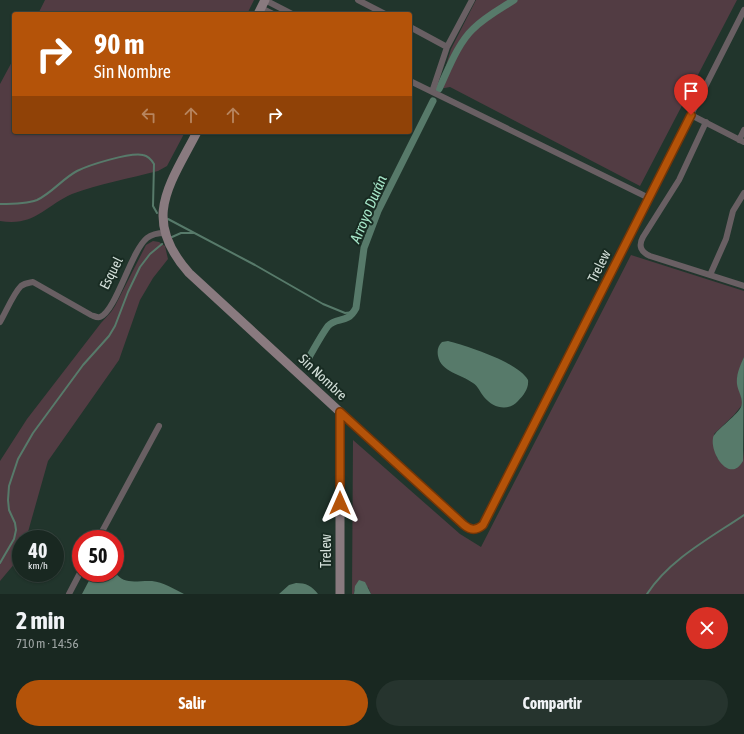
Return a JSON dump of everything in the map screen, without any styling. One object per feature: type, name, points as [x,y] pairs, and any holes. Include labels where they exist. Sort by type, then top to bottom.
[{"type":"main road","points":[[165,233],[163,222],[164,201],[173,179],[196,134]]},
{"type":"main road","name":"Sin Nombre","points":[[165,233],[175,254],[190,273],[340,412]]},
{"type":"main road","name":"Trelew","points":[[340,412],[340,594]]},
{"type":"street","points":[[358,0],[381,12]]},
{"type":"street","points":[[432,92],[447,47],[472,0]]},
{"type":"street","points":[[262,6],[270,12]]},
{"type":"street","points":[[262,6],[284,12]]},
{"type":"street","name":"Trelew","points":[[475,530],[486,521],[744,10]]},
{"type":"street","points":[[412,28],[447,47]]},
{"type":"street","points":[[412,82],[649,198]]},
{"type":"street","points":[[691,115],[741,141],[744,130]]},
{"type":"street","points":[[706,122],[682,176],[640,244],[642,250],[650,256],[744,286]]},
{"type":"street","points":[[710,275],[726,238],[733,211],[744,193]]},
{"type":"street","name":"Esquel","points":[[0,322],[22,285],[33,282],[99,318],[108,309],[115,297],[142,243],[152,235],[165,233]]},
{"type":"street","name":"Sin Nombre","points":[[340,412],[464,525],[475,530]]},
{"type":"street","points":[[103,530],[159,426]]},
{"type":"street","points":[[69,594],[75,582]]},
{"type":"shaded area","points":[[45,0],[254,0],[248,12],[39,12]]},
{"type":"shaded area","points":[[476,0],[737,0],[640,186],[450,87],[439,89],[451,49]]},
{"type":"shaded area","points":[[12,62],[12,134],[184,134],[167,166],[158,171],[82,190],[63,199],[39,214],[22,221],[0,221],[0,84]]},
{"type":"shaded area","points":[[153,241],[159,242],[165,246],[168,259],[153,278],[140,300],[119,360],[48,461],[29,530],[12,530],[12,567],[0,581],[0,461],[27,419],[111,312],[146,245]]},
{"type":"shaded area","points":[[631,255],[744,291],[744,357],[737,378],[742,405],[714,434],[717,458],[743,461],[744,450],[744,594],[371,594],[368,587],[354,590],[354,594],[352,594],[353,440],[460,534],[481,547]]},
{"type":"shaded area","points":[[448,341],[491,356],[514,367],[528,380],[528,386],[524,394],[510,407],[501,407],[492,404],[484,397],[475,384],[443,366],[438,356],[438,350],[442,342]]},
{"type":"shaded area","points":[[744,357],[743,461],[738,467],[732,469],[727,468],[718,458],[713,445],[713,438],[714,435],[735,415],[741,407],[742,401],[737,377]]},
{"type":"shaded area","points":[[124,580],[127,581],[152,581],[168,586],[184,594],[82,594],[88,582],[124,582]]},
{"type":"shaded area","points":[[359,580],[365,582],[371,594],[354,594],[355,586]]},
{"type":"shaded area","points":[[296,583],[308,586],[318,594],[279,594],[289,585]]},
{"type":"waterway","name":"Arroyo Durán","points":[[439,89],[454,57],[473,29],[493,13],[514,0]]},
{"type":"waterway","name":"Arroyo Durán","points":[[307,361],[328,326],[335,321],[346,319],[356,308],[364,248],[378,211],[433,101]]},
{"type":"waterway","points":[[0,204],[24,203],[37,200],[77,171],[129,155],[143,155],[151,159],[154,164],[153,206],[157,213]]},
{"type":"waterway","points":[[168,219],[255,265],[323,304],[345,313],[354,312]]},
{"type":"waterway","points":[[172,237],[181,233],[193,233]]},
{"type":"waterway","points":[[0,563],[14,539],[16,530],[15,523],[9,510],[8,500],[9,486],[18,459],[33,433],[83,365],[109,336],[115,326],[128,292],[140,267],[150,254],[162,244]]},
{"type":"waterway","points":[[647,594],[667,570],[691,550],[744,515]]},
{"type":"route","points":[[340,503],[340,412],[464,525],[475,530],[483,525],[691,115]]}]
